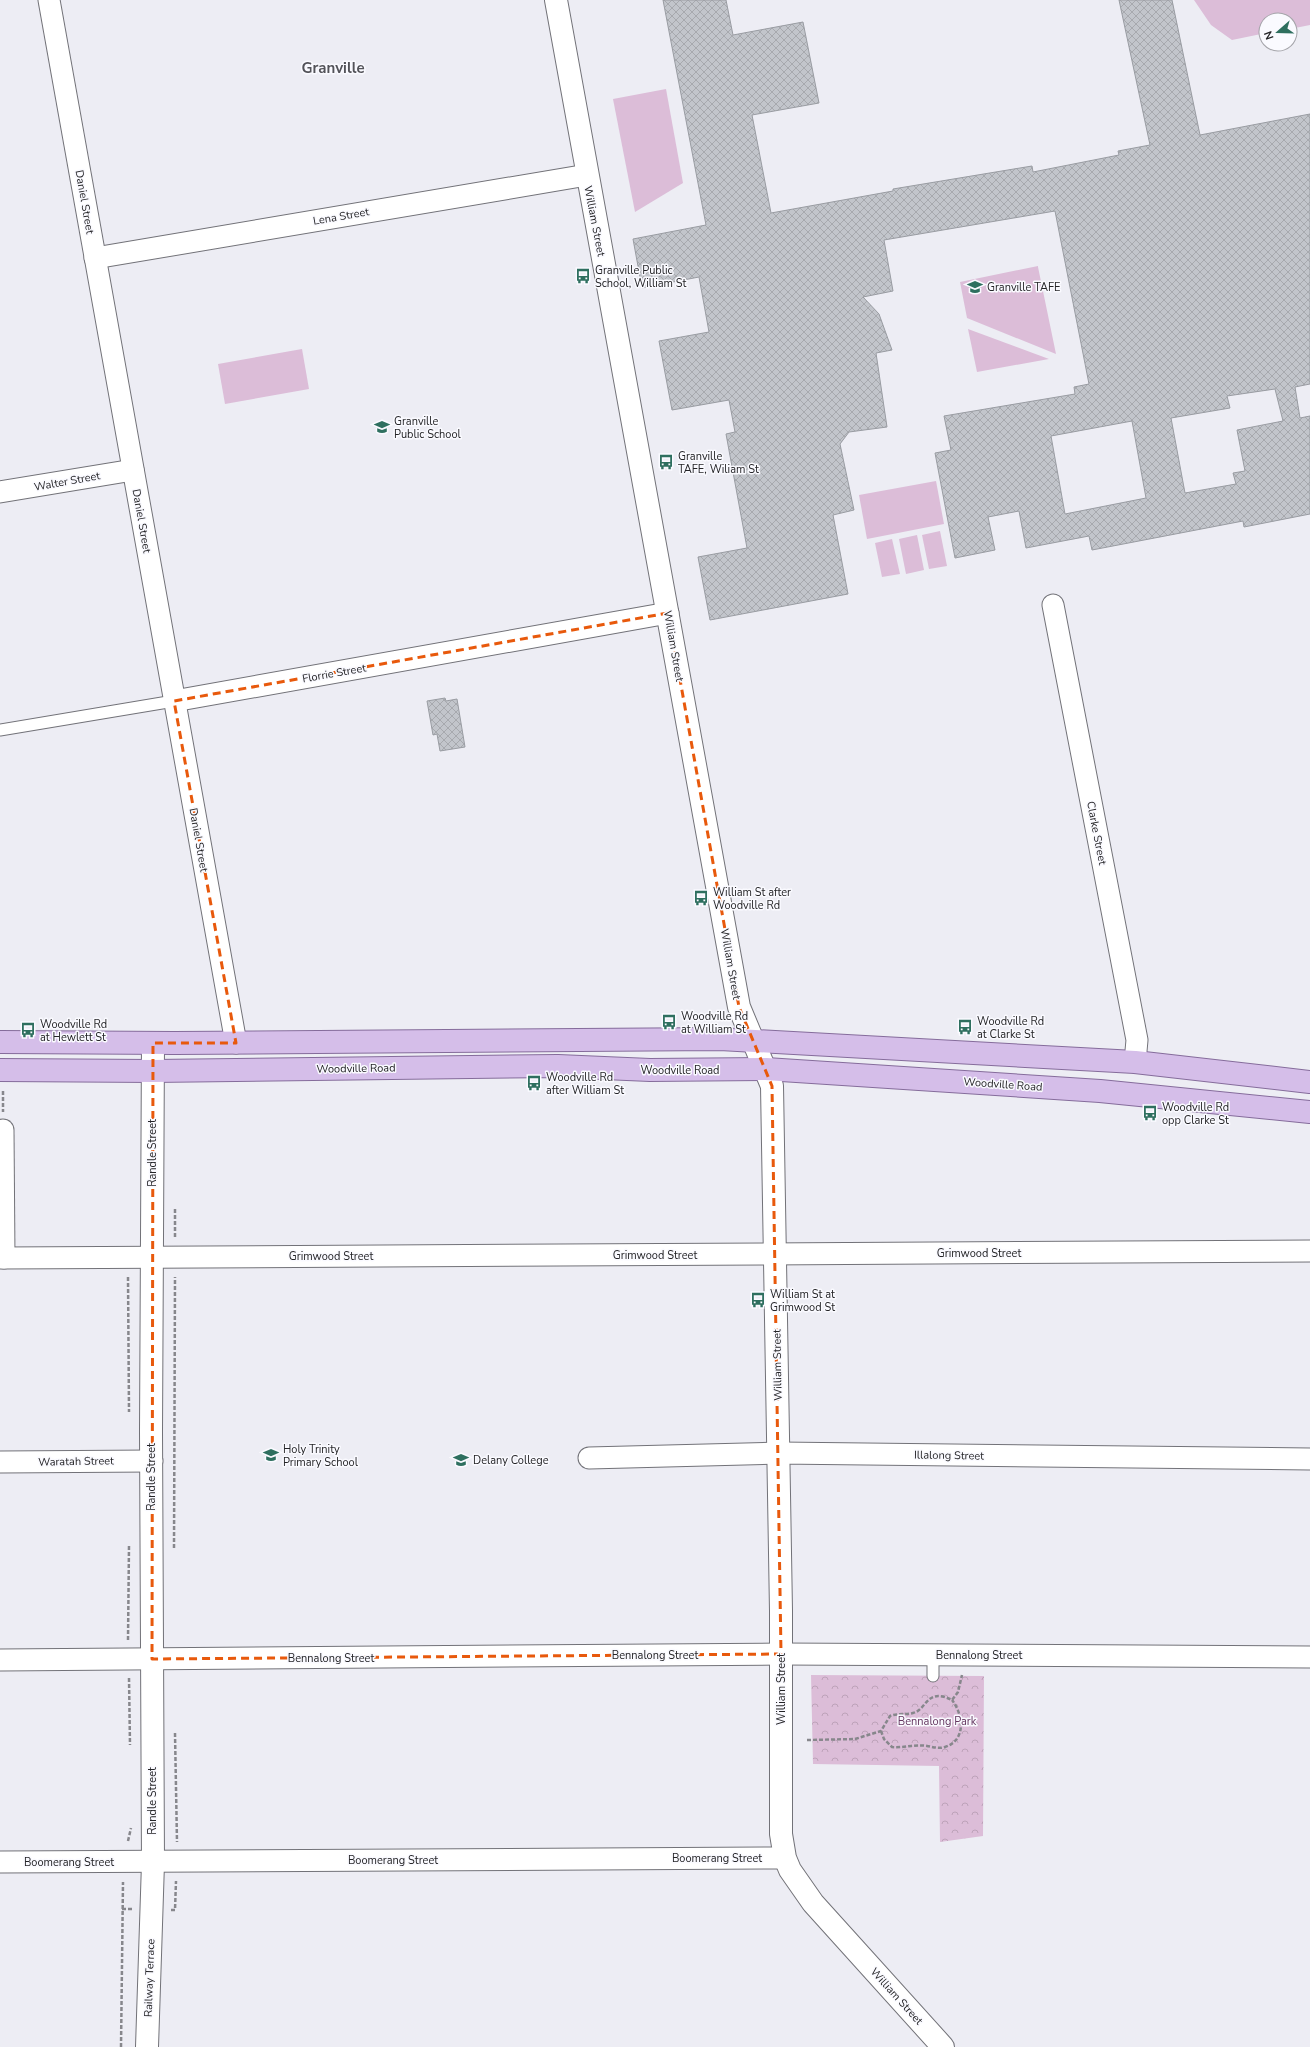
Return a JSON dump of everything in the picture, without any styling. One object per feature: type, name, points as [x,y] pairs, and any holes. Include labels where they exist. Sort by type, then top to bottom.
[{"type":"main road","points":[[0,1042],[236,1043],[753,1040],[1135,1062],[1310,1082]]},
{"type":"main road","name":"Woodville Road","points":[[0,1070],[153,1071],[558,1066],[650,1070],[766,1069],[1100,1091],[1310,1112]]},
{"type":"street","name":"Daniel Street","points":[[49,0],[236,1043]]},
{"type":"street","name":"William Street","points":[[556,0],[739,1007],[772,1086],[779,1453],[781,1834],[785,1858],[790,1870],[813,1903],[943,2047]]},
{"type":"street","name":"Lena Street","points":[[95,258],[587,174]]},
{"type":"street","name":"Walter Street","points":[[0,492],[133,470]]},
{"type":"street","name":"Clarke Street","points":[[1053,605],[1137,1040],[1135,1062]]},
{"type":"street","name":"Florrie Street","points":[[174,702],[668,614]]},
{"type":"street","name":"Randle Street","points":[[150,1910],[152,1862],[153,1043]]},
{"type":"street","points":[[2,1258],[4,1130]]},
{"type":"street","name":"Grimwood Street","points":[[2,1258],[1310,1251]]},
{"type":"street","name":"Illalong Street","points":[[589,1458],[779,1453],[1310,1459]]},
{"type":"street","name":"Waratah Street","points":[[0,1462],[152,1461]]},
{"type":"street","name":"Bennalong Street","points":[[0,1660],[781,1654],[1310,1657]]},
{"type":"street","name":"Boomerang Street","points":[[0,1862],[785,1858]]},
{"type":"street","name":"Railway Terrace","points":[[147,2047],[150,1910]]},
{"type":"lane","name":"Florrie Street","points":[[0,730],[174,702]]},
{"type":"lane","points":[[933,1655],[933,1676]]},
{"type":"path","points":[[174,1550],[175,1274]]},
{"type":"path","points":[[128,1275],[129,1416]]},
{"type":"path","points":[[128,1641],[129,1541]]},
{"type":"path","points":[[952,1700],[958,1692],[962,1673]]},
{"type":"path","points":[[129,1676],[130,1752]]},
{"type":"path","points":[[807,1740],[855,1739],[881,1731],[890,1716],[913,1713],[930,1698],[937,1696],[952,1700],[961,1716],[961,1728],[952,1744],[944,1748],[925,1745],[892,1747],[884,1739],[881,1731]]},
{"type":"path","points":[[175,1725],[177,1845]]},
{"type":"path","points":[[127,1844],[131,1821]]},
{"type":"path","points":[[175,1910],[177,1876]]},
{"type":"path","points":[[121,2047],[124,1880]]},
{"type":"highlighted area","points":[[668,613],[739,1007],[772,1086],[781,1654],[152,1659],[153,1043],[236,1043],[174,701]]},
{"type":"green space","points":[[1194,0],[1310,0],[1310,25],[1298,27],[1298,12],[1258,12],[1258,35],[1232,40],[1211,25]]},
{"type":"green space","points":[[666,89],[683,183],[635,212],[613,99]]},
{"type":"green space","points":[[1038,266],[1056,354],[967,318],[960,282]]},
{"type":"green space","points":[[968,329],[1049,359],[977,372]]},
{"type":"green space","points":[[302,349],[309,389],[225,404],[218,364]]},
{"type":"green space","points":[[936,481],[944,524],[867,539],[859,495]]},
{"type":"green space","points":[[940,531],[947,566],[929,569],[922,535]]},
{"type":"green space","points":[[917,535],[924,570],[906,574],[899,539]]},
{"type":"green space","points":[[892,539],[900,574],[882,577],[875,543]]},
{"type":"green space","name":"Bennalong Park","points":[[811,1675],[984,1676],[983,1836],[940,1842],[939,1766],[813,1764]]},
{"type":"building","points":[[663,0],[726,0],[733,35],[803,22],[819,103],[752,115],[771,213],[893,191],[893,189],[1032,166],[1033,172],[1119,155],[1118,151],[1150,145],[1119,0],[1172,0],[1200,135],[1310,114],[1310,384],[1295,387],[1300,418],[1310,416],[1310,514],[1244,527],[1243,521],[1092,550],[1089,536],[1026,548],[1019,511],[988,517],[995,550],[955,558],[935,453],[951,450],[944,416],[1075,394],[1074,387],[1089,384],[1055,211],[884,240],[893,291],[863,297],[879,314],[892,350],[876,353],[887,427],[849,432],[840,444],[854,510],[833,515],[848,594],[710,620],[698,557],[747,548],[726,434],[735,432],[729,400],[672,410],[659,341],[709,332],[699,277],[642,288],[633,239],[706,225]],"holes":[[[1275,389],[1283,421],[1237,430],[1245,471],[1233,473],[1236,484],[1185,493],[1171,418],[1230,408],[1227,396]],[[1132,421],[1146,498],[1065,514],[1051,436]]]},
{"type":"building","points":[[445,698],[446,701],[457,699],[465,747],[440,751],[437,734],[433,735],[427,701]]},
{"type":"place","name":"Granville Public School, William St","points":[[583,276]]},
{"type":"place","name":"Granville TAFE","points":[[975,287]]},
{"type":"place","name":"Granville Public School","points":[[382,427]]},
{"type":"place","name":"Granville TAFE, Wiliam St","points":[[666,462]]},
{"type":"place","name":"William St after Woodville Rd","points":[[701,898]]},
{"type":"place","name":"Woodville Rd at William St","points":[[669,1022]]},
{"type":"place","name":"Woodville Rd at Clarke St","points":[[965,1027]]},
{"type":"place","name":"Woodville Rd at Hewlett St","points":[[28,1030]]},
{"type":"place","name":"Woodville Rd after William St","points":[[534,1083]]},
{"type":"place","name":"Woodville Rd opp Clarke St","points":[[1150,1113]]},
{"type":"place","name":"William St at Grimwood St","points":[[758,1300]]},
{"type":"place","name":"Holy Trinity Primary School","points":[[271,1455]]},
{"type":"place","name":"Delany College","points":[[461,1460]]},
{"type":"district","name":"Granville","points":[[333,68]]}]
